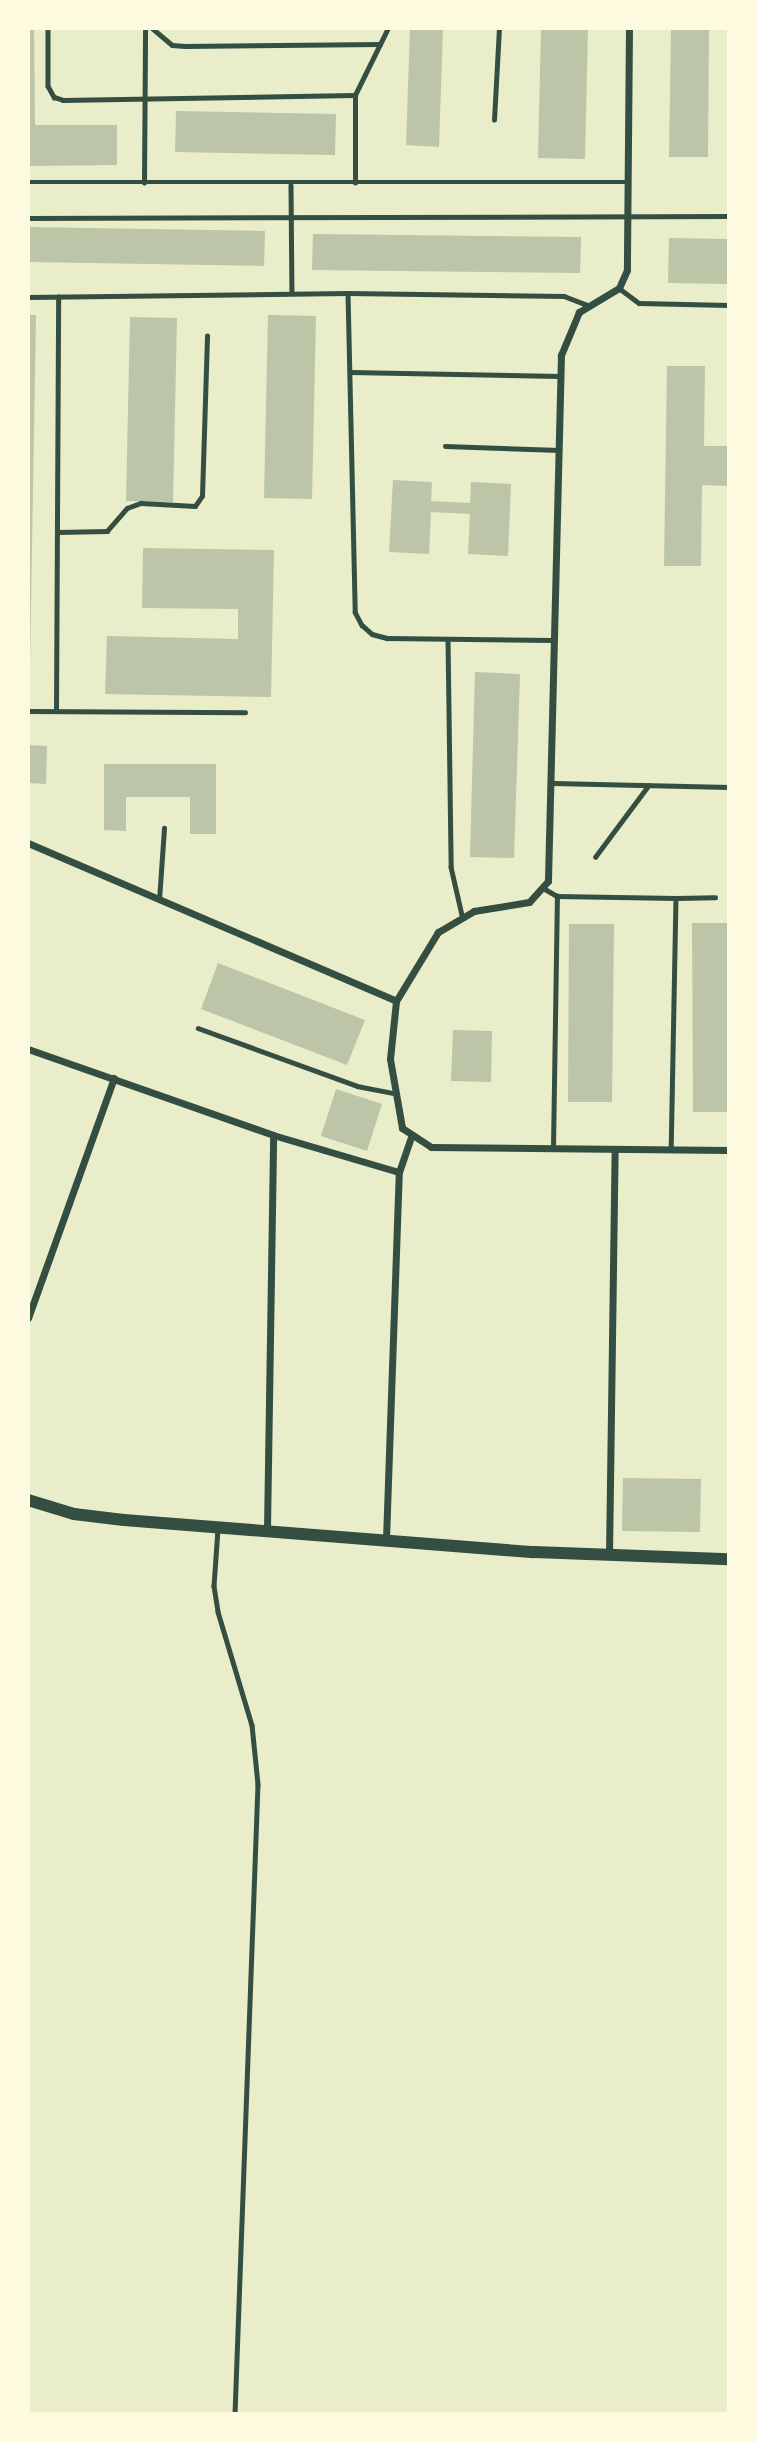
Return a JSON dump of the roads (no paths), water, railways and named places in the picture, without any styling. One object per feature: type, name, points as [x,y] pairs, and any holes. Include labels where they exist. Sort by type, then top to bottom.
[{"type":"main road","points":[[28,1500],[94,1517],[609,1556],[729,1559]]},
{"type":"street","points":[[629,28],[627,270],[619,288],[587,305],[564,340],[560,376],[553,783],[545,889],[529,902],[462,915],[426,946],[396,1001],[390,1059],[393,1093],[402,1128],[411,1138],[431,1147],[729,1150]]},
{"type":"street","points":[[28,843],[396,1001]]},
{"type":"street","points":[[28,1049],[273,1135],[399,1172]]},
{"type":"street","points":[[28,1318],[114,1079]]},
{"type":"street","points":[[267,1529],[273,1135]]},
{"type":"street","points":[[386,1539],[399,1172],[411,1138]]},
{"type":"street","points":[[609,1556],[615,1149]]},
{"type":"lane","points":[[48,28],[48,86],[54,97],[355,95]]},
{"type":"lane","points":[[144,183],[145,28]]},
{"type":"lane","points":[[152,28],[172,45],[185,46],[380,44]]},
{"type":"lane","points":[[355,183],[355,95],[388,28]]},
{"type":"lane","points":[[495,120],[499,28]]},
{"type":"lane","points":[[28,182],[291,185],[628,182]]},
{"type":"lane","points":[[291,185],[292,293]]},
{"type":"lane","points":[[28,218],[292,220],[729,216]]},
{"type":"lane","points":[[619,288],[639,303],[729,305]]},
{"type":"lane","points":[[28,297],[292,293],[564,296],[587,305]]},
{"type":"lane","points":[[348,293],[355,612],[372,634],[448,639],[555,640]]},
{"type":"lane","points":[[56,711],[58,297]]},
{"type":"lane","points":[[58,532],[107,531],[127,508],[141,503],[195,506],[202,496],[207,336]]},
{"type":"lane","points":[[350,372],[560,376]]},
{"type":"lane","points":[[445,446],[559,450]]},
{"type":"lane","points":[[448,639],[451,867],[462,915]]},
{"type":"lane","points":[[28,711],[245,712]]},
{"type":"lane","points":[[553,783],[729,787]]},
{"type":"lane","points":[[595,858],[648,785]]},
{"type":"lane","points":[[159,900],[164,828]]},
{"type":"lane","points":[[545,889],[557,896],[715,897]]},
{"type":"lane","points":[[553,1148],[557,896]]},
{"type":"lane","points":[[671,1149],[676,898]]},
{"type":"lane","points":[[198,1028],[357,1086],[393,1093]]},
{"type":"lane","points":[[218,1526],[214,1586],[218,1612],[252,1725],[258,1784],[235,2414]]}]
